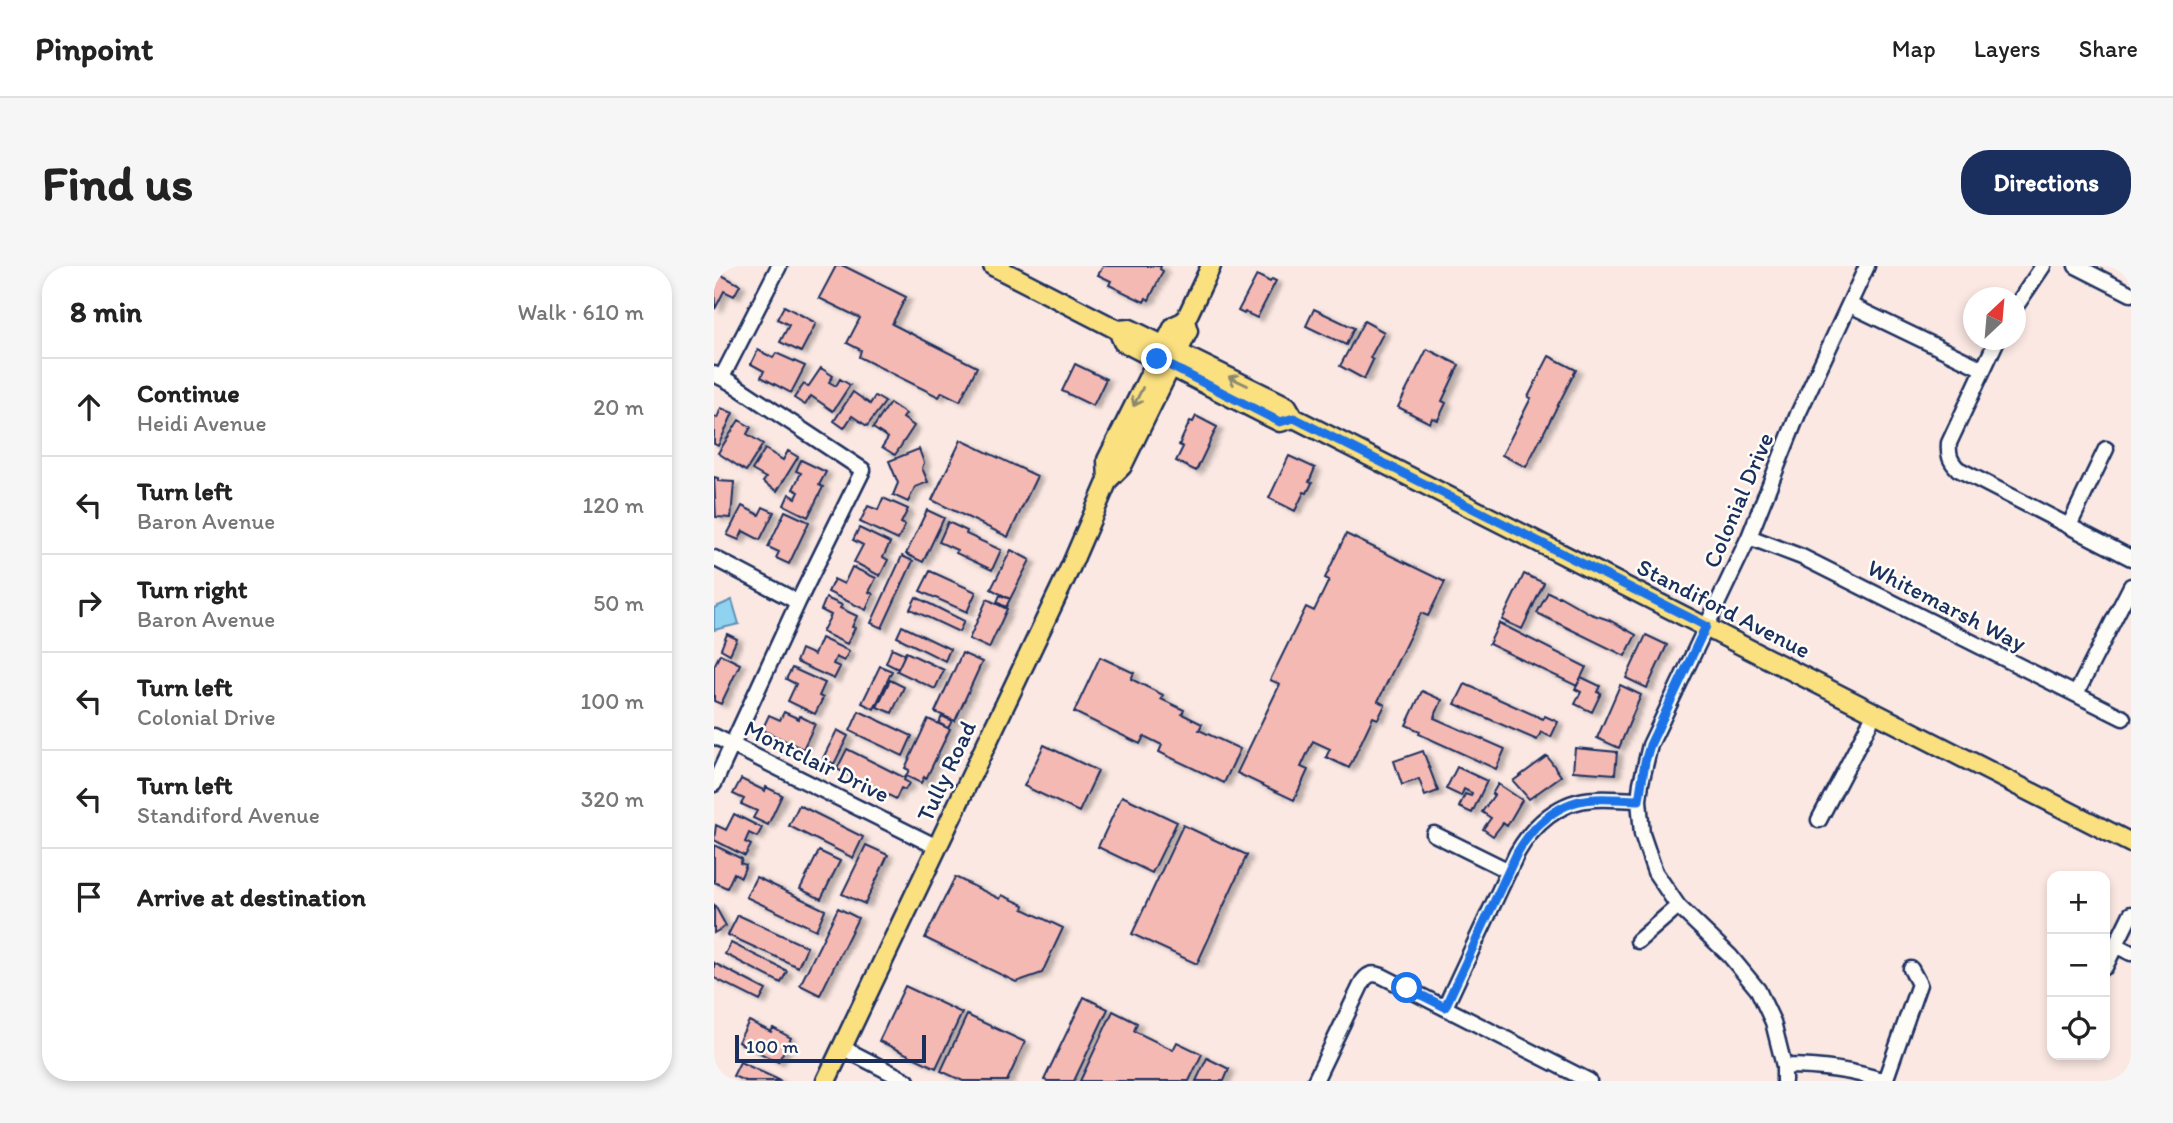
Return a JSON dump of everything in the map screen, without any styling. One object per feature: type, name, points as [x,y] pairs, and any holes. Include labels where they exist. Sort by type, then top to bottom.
[{"type":"main road","name":"Standiford Avenue","points":[[993,266],[1118,330],[1130,329],[1167,355],[1280,422],[1294,418],[2131,843]]},
{"type":"main road","name":"Tully Road","points":[[826,1081],[1071,566],[1108,480],[1108,460],[1167,355],[1175,324],[1185,321],[1211,266]]},
{"type":"street","points":[[714,784],[798,602],[863,470],[718,375],[779,266]]},
{"type":"street","name":"Colonial Drive","points":[[1784,1081],[1784,1066],[1773,1022],[1758,990],[1730,956],[1678,906],[1655,872],[1642,834],[1639,800],[1650,745],[1749,537],[1798,414],[1867,266]]},
{"type":"street","points":[[2026,290],[2043,266]]},
{"type":"street","points":[[2076,266],[2131,294]]},
{"type":"street","points":[[1850,305],[1983,369]]},
{"type":"street","points":[[1992,350],[1949,443],[1950,458],[1958,469],[2131,558]]},
{"type":"street","points":[[2069,526],[2106,449]]},
{"type":"street","name":"Whitemarsh Way","points":[[1749,537],[1802,557],[2123,718]]},
{"type":"street","points":[[714,558],[798,602]]},
{"type":"street","points":[[2076,694],[2131,586]]},
{"type":"street","points":[[1819,820],[1875,713]]},
{"type":"street","name":"Montclair Drive","points":[[714,736],[937,847]]},
{"type":"street","points":[[1445,1007],[1525,840],[1551,814],[1565,806],[1594,799],[1639,800]]},
{"type":"street","points":[[1434,834],[1509,871]]},
{"type":"street","points":[[1638,941],[1678,906]]},
{"type":"street","points":[[2110,956],[2131,914]]},
{"type":"street","points":[[2115,945],[2131,953]]},
{"type":"street","points":[[1784,1066],[1845,1071],[1884,1081],[1919,984],[1911,969]]},
{"type":"street","points":[[1315,1081],[1363,981],[1370,974],[1382,976],[1588,1081]]},
{"type":"street","points":[[841,1047],[907,1081]]},
{"type":"water","points":[[732,600],[739,624],[714,630],[714,608]]},
{"type":"building","points":[[836,266],[844,266],[906,297],[892,324],[977,367],[960,401],[942,392],[939,397],[859,357],[861,350],[847,343],[860,318],[819,298]]},
{"type":"building","points":[[1103,266],[1161,266],[1163,271],[1149,300],[1146,298],[1144,302],[1109,285],[1111,281],[1098,275]]},
{"type":"building","points":[[714,271],[740,285],[734,296],[724,291],[715,309]]},
{"type":"building","points":[[1257,275],[1270,282],[1272,279],[1276,281],[1257,318],[1238,311]]},
{"type":"building","points":[[784,306],[816,323],[801,352],[780,342],[789,325],[777,319]]},
{"type":"building","points":[[1314,309],[1354,328],[1346,345],[1306,326]]},
{"type":"building","points":[[1364,321],[1384,332],[1370,358],[1373,360],[1364,379],[1340,366]]},
{"type":"building","points":[[1427,349],[1459,365],[1442,401],[1446,403],[1438,420],[1432,418],[1430,423],[1398,407]]},
{"type":"building","points":[[758,350],[773,358],[776,353],[805,366],[791,393],[761,377],[764,371],[751,364]]},
{"type":"building","points":[[1549,356],[1576,370],[1526,467],[1502,455]]},
{"type":"building","points":[[1075,364],[1106,379],[1093,406],[1062,391]]},
{"type":"building","points":[[821,368],[833,376],[829,382],[836,386],[840,379],[850,385],[833,411],[811,396],[805,405],[794,398],[804,384],[808,387]]},
{"type":"building","points":[[853,392],[870,404],[875,396],[885,402],[867,426],[852,416],[844,428],[834,421]]},
{"type":"building","points":[[890,403],[906,414],[903,418],[914,426],[895,455],[882,447],[888,438],[873,428]]},
{"type":"building","points":[[721,408],[733,413],[718,446],[714,444],[714,416],[717,418]]},
{"type":"building","points":[[1196,416],[1217,427],[1196,471],[1176,461],[1183,447],[1179,445],[1190,421],[1193,422]]},
{"type":"building","points":[[739,420],[751,427],[747,434],[763,444],[746,471],[718,453]]},
{"type":"building","points":[[961,440],[1037,476],[1008,537],[932,500]]},
{"type":"building","points":[[765,449],[783,460],[788,451],[798,457],[777,491],[763,482],[766,478],[752,470]]},
{"type":"building","points":[[919,449],[924,463],[922,468],[928,482],[915,487],[908,502],[893,495],[898,483],[889,461]]},
{"type":"building","points":[[1289,456],[1315,468],[1309,482],[1312,483],[1307,493],[1304,492],[1295,511],[1269,498]]},
{"type":"building","points":[[801,460],[826,472],[819,485],[823,487],[808,517],[784,505],[789,494],[796,498],[799,492],[793,489],[801,473],[796,471]]},
{"type":"building","points":[[714,477],[718,478],[718,481],[734,482],[731,518],[716,517]]},
{"type":"building","points":[[883,498],[908,509],[901,523],[905,525],[898,540],[860,522],[868,506],[878,510]]},
{"type":"building","points":[[742,506],[759,515],[763,507],[774,512],[760,540],[743,531],[739,540],[727,535]]},
{"type":"building","points":[[927,510],[944,518],[923,562],[906,554]]},
{"type":"building","points":[[785,511],[809,522],[789,564],[776,558],[779,552],[768,547]]},
{"type":"building","points":[[948,522],[967,531],[966,534],[1001,550],[992,570],[939,542]]},
{"type":"building","points":[[859,528],[890,543],[883,557],[888,560],[880,576],[854,562],[863,545],[853,540]]},
{"type":"building","points":[[1346,534],[1445,582],[1428,616],[1421,613],[1378,701],[1385,705],[1378,719],[1373,717],[1349,768],[1326,757],[1330,749],[1313,741],[1301,767],[1308,770],[1294,800],[1237,773],[1280,684],[1270,680],[1306,607],[1314,611],[1329,580],[1325,578]]},
{"type":"building","points":[[1011,550],[1030,560],[1010,599],[991,589]]},
{"type":"building","points":[[902,556],[913,561],[882,628],[871,623]]},
{"type":"building","points":[[852,567],[876,578],[869,592],[873,594],[866,610],[828,592],[834,579],[844,584]]},
{"type":"building","points":[[930,571],[976,592],[967,612],[920,591]]},
{"type":"building","points":[[1524,574],[1544,583],[1522,629],[1502,620]]},
{"type":"building","points":[[1548,592],[1636,635],[1625,656],[1537,613]]},
{"type":"building","points":[[1000,595],[1010,599],[1006,607],[997,602]]},
{"type":"building","points":[[916,597],[964,621],[959,632],[910,609]]},
{"type":"building","points":[[826,598],[857,616],[852,627],[855,628],[847,644],[822,632],[831,615],[821,610]]},
{"type":"building","points":[[987,599],[1007,609],[989,648],[969,639]]},
{"type":"building","points":[[1499,623],[1586,667],[1577,686],[1489,644]]},
{"type":"building","points":[[902,626],[950,649],[945,661],[897,637]]},
{"type":"building","points":[[727,634],[737,639],[730,654],[721,649]]},
{"type":"building","points":[[1646,635],[1667,645],[1647,688],[1626,678]]},
{"type":"building","points":[[821,638],[849,651],[844,661],[836,657],[833,664],[840,667],[834,679],[796,662],[801,649],[814,655]]},
{"type":"building","points":[[892,648],[905,654],[898,669],[886,663]]},
{"type":"building","points":[[906,652],[944,670],[935,689],[897,671]]},
{"type":"building","points":[[962,653],[982,662],[955,721],[935,712]]},
{"type":"building","points":[[720,654],[740,664],[721,704],[714,701],[714,666]]},
{"type":"building","points":[[1100,657],[1134,673],[1131,679],[1163,695],[1161,699],[1184,710],[1182,714],[1202,724],[1199,730],[1240,749],[1224,783],[1159,752],[1162,745],[1144,736],[1140,744],[1074,712]]},
{"type":"building","points":[[880,666],[892,671],[874,709],[862,703]]},
{"type":"building","points":[[792,668],[825,683],[819,696],[823,698],[815,714],[788,701],[796,684],[786,679]]},
{"type":"building","points":[[1581,677],[1600,686],[1597,692],[1601,693],[1592,712],[1575,704],[1581,692],[1575,689]]},
{"type":"building","points":[[890,680],[904,687],[892,713],[877,707]]},
{"type":"building","points":[[1465,684],[1543,719],[1545,716],[1558,722],[1551,737],[1541,732],[1537,740],[1455,704]]},
{"type":"building","points":[[1620,685],[1641,695],[1619,748],[1597,738]]},
{"type":"building","points":[[1422,691],[1442,700],[1434,718],[1505,749],[1496,769],[1419,734],[1420,731],[1406,725]]},
{"type":"building","points":[[859,711],[912,736],[903,756],[850,731]]},
{"type":"building","points":[[784,712],[815,724],[803,749],[762,730],[769,715],[780,720]]},
{"type":"building","points":[[942,716],[952,721],[948,728],[939,723]]},
{"type":"building","points":[[928,719],[950,729],[926,779],[924,777],[921,783],[906,776],[909,770],[905,768]]},
{"type":"building","points":[[837,730],[848,736],[834,764],[823,758]]},
{"type":"building","points":[[1044,745],[1098,771],[1079,812],[1024,786]]},
{"type":"building","points":[[1575,748],[1617,752],[1615,774],[1573,771]]},
{"type":"building","points":[[847,749],[905,778],[909,783],[905,790],[901,788],[896,799],[837,769]]},
{"type":"building","points":[[1423,751],[1438,791],[1425,796],[1419,779],[1402,785],[1394,761]]},
{"type":"building","points":[[1547,756],[1561,776],[1529,799],[1513,781]]},
{"type":"building","points":[[1457,767],[1487,781],[1472,813],[1459,807],[1465,794],[1471,796],[1472,793],[1464,789],[1461,796],[1446,789]]},
{"type":"building","points":[[741,779],[765,791],[766,787],[782,795],[768,825],[753,818],[757,811],[741,804],[744,799],[733,794]]},
{"type":"building","points":[[1498,784],[1522,800],[1507,826],[1503,823],[1493,836],[1483,829],[1491,818],[1482,812]]},
{"type":"building","points":[[1122,796],[1177,822],[1152,873],[1098,847]]},
{"type":"building","points":[[799,805],[863,837],[853,858],[789,826]]},
{"type":"building","points":[[734,814],[762,828],[757,837],[749,833],[745,842],[751,845],[745,856],[714,840],[716,825],[726,830]]},
{"type":"building","points":[[1183,825],[1247,855],[1197,964],[1132,934]]},
{"type":"building","points":[[714,845],[742,859],[740,863],[746,865],[741,877],[734,873],[727,888],[714,882]]},
{"type":"building","points":[[866,845],[888,855],[865,904],[842,894]]},
{"type":"building","points":[[819,851],[840,861],[821,899],[800,889]]},
{"type":"building","points":[[756,877],[825,910],[816,930],[746,897]]},
{"type":"building","points":[[955,877],[1000,899],[1002,895],[1024,905],[1023,909],[1063,928],[1042,973],[1016,982],[925,938]]},
{"type":"building","points":[[714,904],[726,926],[714,933]]},
{"type":"building","points":[[838,908],[858,918],[820,995],[800,985]]},
{"type":"building","points":[[738,915],[807,947],[798,967],[728,935]]},
{"type":"building","points":[[731,943],[787,971],[781,983],[725,954]]},
{"type":"building","points":[[714,963],[766,990],[760,1001],[714,978]]},
{"type":"building","points":[[905,986],[962,1013],[936,1068],[879,1041]]},
{"type":"building","points":[[1084,997],[1108,1009],[1074,1081],[1044,1080]]},
{"type":"building","points":[[1113,1011],[1137,1023],[1134,1031],[1173,1050],[1177,1042],[1202,1054],[1189,1081],[1080,1081]]},
{"type":"building","points":[[967,1015],[1025,1042],[1007,1081],[963,1081],[941,1071]]},
{"type":"building","points":[[749,1021],[771,1032],[773,1028],[791,1038],[778,1062],[738,1042]]},
{"type":"building","points":[[1207,1058],[1229,1069],[1224,1081],[1196,1081]]},
{"type":"building","points":[[740,1062],[781,1081],[745,1081],[733,1076]]},
{"type":"route","points":[[1157,359],[1280,422],[1294,418],[1706,626],[1650,745],[1639,800],[1577,801],[1551,814],[1536,827],[1517,853],[1445,1007],[1407,988]]}]
